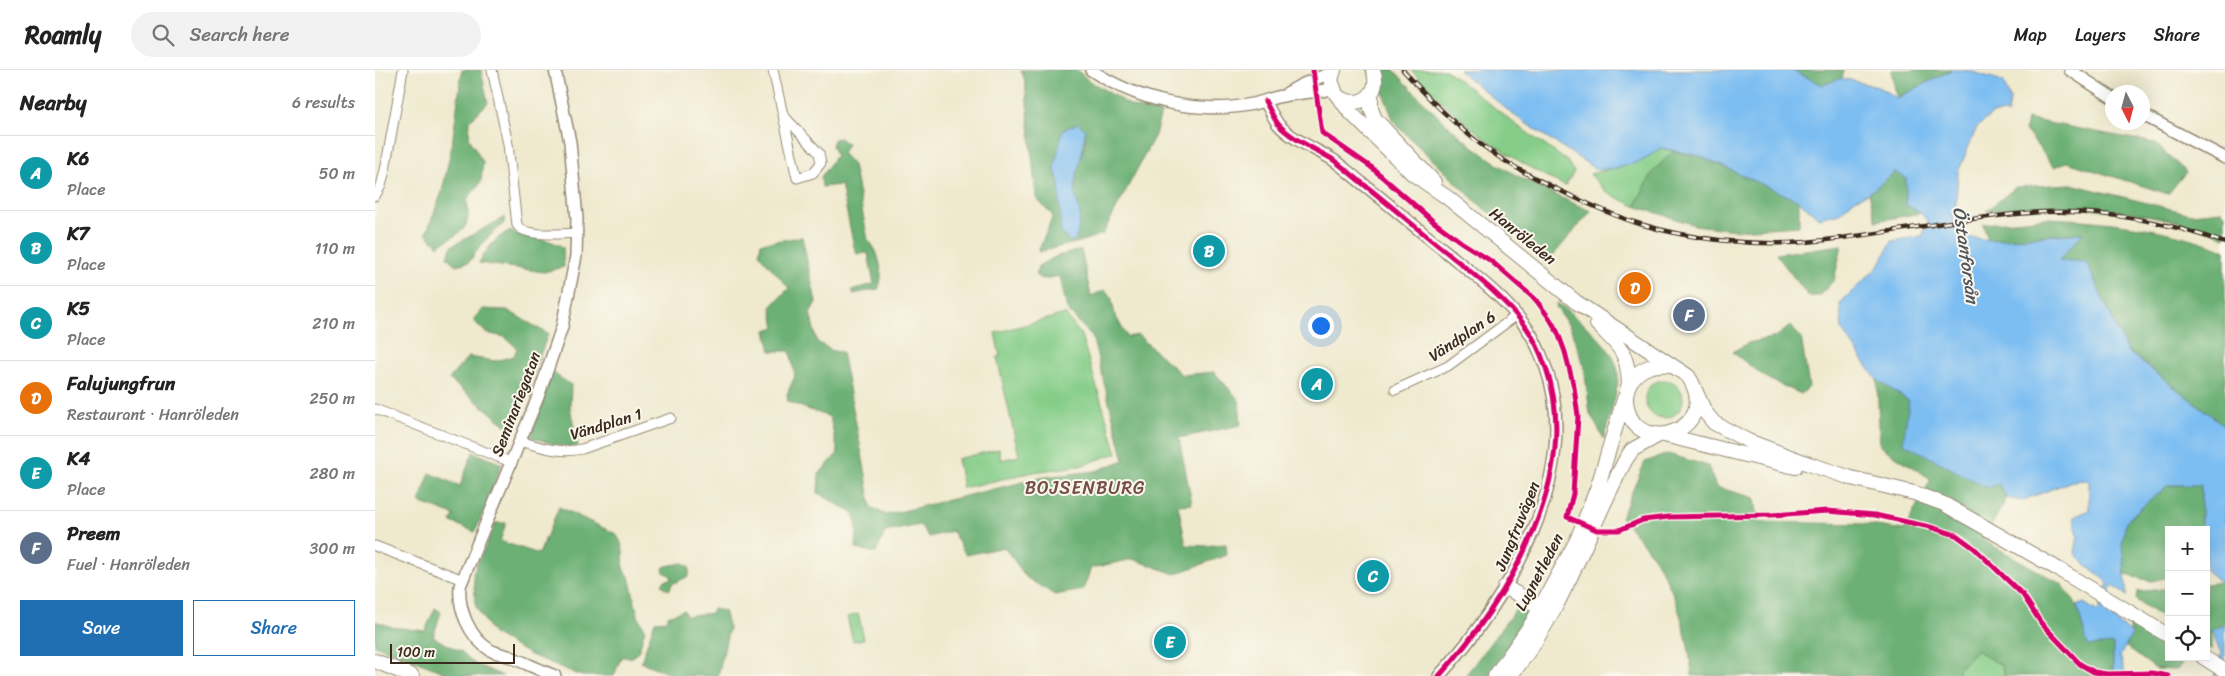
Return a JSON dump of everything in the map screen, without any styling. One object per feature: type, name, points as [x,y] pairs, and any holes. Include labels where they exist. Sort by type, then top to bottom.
[{"type":"main road","name":"Hanröleden","points":[[1373,70],[1376,82],[1371,95],[1371,109],[1375,119],[1448,198]]},
{"type":"main road","points":[[1333,71],[1331,80],[1336,94],[1349,102],[1357,103],[1371,95]]},
{"type":"main road","name":"Hanröleden","points":[[1336,94],[1350,112],[1413,174],[1448,198],[1576,302],[1671,365]]},
{"type":"main road","name":"Hanröleden","points":[[1576,302],[1623,352],[1628,367],[1628,388]]},
{"type":"main road","points":[[1963,516],[1789,466],[1640,428],[1633,420],[1626,401],[1628,388],[1635,375],[1645,368],[1657,364],[1671,365],[1688,376],[1705,412],[1714,423],[1748,441],[1826,470],[1928,498],[1954,509],[2165,634]]},
{"type":"main road","name":"Lugnetleden","points":[[1510,676],[1538,637],[1547,610],[1589,513],[1628,388]]},
{"type":"main road","points":[[1662,435],[1676,432],[1686,425],[1693,416],[1697,404],[1696,392]]},
{"type":"main road","name":"Lugnetleden","points":[[1495,676],[1547,610],[1632,450],[1662,435]]},
{"type":"main road","points":[[1505,587],[1547,610]]},
{"type":"main road","points":[[375,661],[413,675]]},
{"type":"main road","points":[[2209,661],[2225,671]]},
{"type":"street","points":[[375,196],[381,186],[385,170],[403,70]]},
{"type":"street","points":[[492,70],[509,144],[517,225],[520,230],[530,232],[576,233]]},
{"type":"street","name":"Seminariegatan","points":[[463,580],[538,397],[563,327],[575,256],[576,233],[573,163],[555,70]]},
{"type":"street","points":[[773,70],[797,178],[813,173],[821,163],[819,153],[784,116]]},
{"type":"street","points":[[1091,70],[1115,85],[1138,94],[1177,104],[1219,107],[1250,104],[1283,96],[1336,94]]},
{"type":"street","points":[[2070,70],[2105,93]]},
{"type":"street","points":[[1283,96],[1301,85],[1333,71]]},
{"type":"street","name":"Jungfruvägen","points":[[1265,100],[1282,128],[1334,161],[1364,184],[1492,290],[1527,328],[1542,358],[1553,395],[1557,428],[1546,492],[1519,562],[1505,587],[1466,644],[1439,676]]},
{"type":"street","points":[[2150,119],[2225,158]]},
{"type":"street","name":"Vändplan 6","points":[[1395,390],[1448,366],[1517,315]]},
{"type":"street","points":[[375,409],[511,462]]},
{"type":"street","name":"Vändplan 1","points":[[519,441],[553,451],[568,452],[583,449],[671,418]]},
{"type":"street","points":[[375,546],[463,580],[464,595],[477,627],[491,642],[508,656],[555,676]]},
{"type":"green space","points":[[462,70],[481,70],[488,103],[470,120],[469,138],[483,162],[481,182],[467,199],[468,218],[464,228],[438,246],[426,234],[442,192],[452,145]]},
{"type":"green space","points":[[1021,70],[1077,70],[1088,80],[1133,107],[1161,113],[1155,135],[1103,234],[1038,252],[1053,216],[1036,198],[1025,81]],"holes":[[[1085,130],[1085,145],[1078,165],[1074,194],[1059,182],[1054,168]]]},
{"type":"green space","points":[[1380,70],[1394,70],[1426,105],[1449,126],[1473,147],[1498,164],[1537,186],[1591,211],[1549,260],[1482,207],[1395,124],[1381,88]]},
{"type":"green space","points":[[1411,70],[1446,70],[1567,161],[1574,172],[1565,186],[1501,150],[1482,136],[1446,105]]},
{"type":"green space","points":[[1791,70],[1844,70],[1842,78],[1823,85]]},
{"type":"green space","points":[[1891,70],[1952,70],[1897,98]]},
{"type":"green space","points":[[2027,119],[2155,143],[2186,172],[2168,194],[2067,162],[2054,167],[2025,130]]},
{"type":"green space","points":[[840,138],[847,144],[842,153],[853,165],[868,240],[878,256],[881,270],[878,289],[853,294],[852,290],[874,284],[868,253],[857,254],[855,251],[841,185],[822,187],[821,177],[836,155],[832,146],[834,139]]},
{"type":"green space","points":[[1661,148],[1673,151],[1653,172],[1635,206],[1607,193],[1590,174],[1642,161]]},
{"type":"green space","points":[[1673,151],[1700,156],[1799,201],[1799,226],[1736,230],[1695,225],[1635,206],[1653,172]]},
{"type":"green space","points":[[1895,172],[1906,178],[1906,205],[1921,213],[1876,221],[1869,193]]},
{"type":"green space","points":[[2071,184],[2191,214],[2222,211],[2225,214],[2225,237],[2167,219],[2137,213],[2047,207],[1986,211],[2016,187]]},
{"type":"green space","points":[[505,217],[504,223],[484,241],[469,262],[456,265],[447,257],[452,246]]},
{"type":"green space","points":[[2045,218],[2136,226],[2181,236],[2225,250],[2225,426],[2127,350],[2086,262],[2059,260],[2082,233],[1988,240],[1983,224]]},
{"type":"green space","points":[[509,231],[550,241],[563,247],[564,267],[544,272],[479,263],[491,245]]},
{"type":"green space","points":[[802,237],[816,302],[810,313],[817,342],[833,351],[842,352],[871,507],[886,515],[1044,477],[1096,471],[1124,460],[1092,336],[1067,310],[1060,276],[1043,279],[1036,276],[1038,266],[1057,256],[1081,250],[1091,296],[1105,290],[1111,296],[1115,315],[1127,337],[1138,335],[1182,375],[1214,372],[1239,400],[1241,425],[1179,438],[1192,504],[1178,505],[1186,545],[1226,544],[1227,555],[1175,574],[1133,559],[1091,568],[1083,590],[1055,595],[1027,578],[1004,547],[966,555],[952,531],[929,537],[920,525],[885,532],[876,553],[856,549],[857,528],[854,514],[818,493],[819,474],[838,453],[830,417],[788,402],[787,394],[795,376],[790,351],[771,351],[766,330],[775,327],[771,307],[789,288],[759,254],[761,243]]},
{"type":"green space","points":[[1842,245],[1834,280],[1819,296],[1808,296],[1776,254]]},
{"type":"green space","points":[[1557,303],[1595,334],[1611,354],[1616,365],[1618,375],[1616,391],[1604,439],[1590,414],[1584,366],[1571,329],[1556,307]]},
{"type":"green space","points":[[482,309],[507,310],[548,334],[514,424],[507,426],[449,379],[468,357],[495,361],[514,356],[517,348],[505,337],[486,333],[473,320]]},
{"type":"green space","points":[[1065,314],[1081,335],[1117,453],[1080,466],[1033,472],[963,488],[957,459],[999,449],[1001,460],[1019,456],[997,357],[1000,356],[995,333]]},
{"type":"green space","points":[[1790,326],[1801,337],[1809,387],[1801,394],[1768,379],[1732,352],[1748,343],[1776,337]]},
{"type":"green space","points":[[552,372],[571,385],[570,407],[578,447],[560,446],[531,437]]},
{"type":"green space","points":[[1664,380],[1677,386],[1683,399],[1677,412],[1664,418],[1651,412],[1645,399],[1651,386]]},
{"type":"green space","points":[[1877,380],[1909,401],[1999,484],[2007,498],[1983,540],[2063,585],[2077,606],[2088,645],[2113,644],[2113,676],[2005,676],[2001,665],[1976,650],[1958,670],[1957,676],[1692,676],[1682,619],[1672,591],[1655,559],[1621,517],[1645,462],[1668,454],[1708,466],[1716,487],[1755,498],[1758,522],[1863,524],[1904,530],[1931,479],[1880,446]]},
{"type":"green space","points":[[473,452],[502,464],[475,532],[451,522],[454,515],[419,502],[430,473],[460,486]]},
{"type":"green space","points":[[2168,485],[2201,485],[2201,526],[2165,526],[2165,578],[2152,581],[2125,575],[2122,544],[2126,521]]},
{"type":"green space","points":[[559,507],[616,534],[622,546],[623,569],[629,576],[638,616],[645,629],[639,650],[633,657],[621,657],[614,676],[582,676],[531,655],[493,634],[476,607],[473,573],[496,523],[506,523],[500,541],[539,554]]},
{"type":"green space","points":[[683,563],[689,567],[689,576],[672,584],[668,590],[662,585],[665,580],[672,579],[671,576],[664,572],[663,568]]},
{"type":"green space","points":[[2221,582],[2225,590],[2225,625],[2211,630],[2211,650],[2210,649],[2210,583]]},
{"type":"green space","points":[[2165,588],[2165,619],[2136,600],[2137,592]]},
{"type":"green space","points":[[435,608],[441,612],[433,637],[462,652],[475,664],[503,676],[453,676],[375,645],[375,621],[392,627],[425,631]]},
{"type":"green space","points":[[1524,608],[1527,617],[1489,676],[1465,676],[1516,609]]},
{"type":"green space","points":[[713,609],[724,611],[729,628],[718,676],[675,676],[641,662],[655,621],[667,620],[668,616],[684,610],[686,616],[712,613]]},
{"type":"green space","points":[[858,614],[864,639],[853,641],[847,617]]},
{"type":"green space","points":[[2125,620],[2165,649],[2165,661],[2183,662],[2177,670],[2156,669],[2125,646],[2132,634]]},
{"type":"green space","points":[[1976,650],[2001,665],[2005,676],[1957,676],[1958,670]]},
{"type":"water","name":"Östanforsån","points":[[1459,70],[1791,70],[1823,85],[1842,78],[1878,87],[1897,98],[1952,70],[1966,70],[2003,81],[2010,100],[2008,113],[1992,114],[1977,127],[1958,172],[1953,219],[1966,237],[1991,240],[2083,233],[2059,260],[2086,262],[2127,351],[2225,426],[2225,590],[2220,582],[2210,573],[2210,526],[2201,526],[2201,485],[2168,485],[2126,521],[2122,544],[2127,596],[2112,585],[2104,611],[2132,634],[2120,656],[2126,676],[2113,676],[2113,644],[2088,646],[2077,606],[2084,603],[2098,612],[2108,583],[2075,553],[2078,536],[2074,517],[2089,510],[2089,480],[2072,481],[2021,501],[2007,498],[1999,484],[1988,488],[1903,443],[1909,401],[1877,380],[1842,330],[1840,303],[1878,267],[1892,241],[1922,236],[1928,222],[1921,213],[1906,205],[1906,178],[1895,172],[1869,193],[1855,199],[1840,213],[1819,218],[1799,201],[1700,156],[1661,148],[1642,161],[1618,168],[1597,170],[1515,116]]},
{"type":"water","points":[[1078,123],[1085,130],[1075,184],[1075,194],[1080,212],[1076,239],[1070,242],[1061,233],[1059,182],[1054,168],[1063,130]]},
{"type":"water","points":[[2225,625],[2225,666],[2221,676],[2214,676],[2221,653],[2211,630]]},
{"type":"railway","points":[[1403,70],[1466,133],[1516,168],[1611,214],[1660,230],[1702,238],[1786,243],[1836,239],[1984,217],[2066,212],[2112,215],[2158,223],[2225,243]]},
{"type":"cycle path","points":[[1313,70],[1322,133],[1371,167],[1434,222],[1491,261],[1536,300],[1558,333],[1574,387],[1578,416],[1573,494],[1567,517],[1597,530],[1619,530],[1643,520],[1669,517],[1771,515],[1827,511],[1875,515],[1930,527],[1956,535],[1974,548],[2023,595],[2041,623],[2080,664],[2094,672],[2107,674],[2152,673],[2168,676]]},
{"type":"cycle path","points":[[1265,101],[1276,121],[1283,129],[1296,139],[1332,159],[1488,286],[1517,316],[1529,332],[1546,368],[1555,408],[1555,450],[1547,492],[1532,533],[1513,573],[1490,611],[1465,646],[1439,676]]},
{"type":"place","name":"K7","points":[[1209,251]]},
{"type":"place","name":"Falujungfrun","points":[[1635,288]]},
{"type":"place","name":"Preem","points":[[1689,315]]},
{"type":"place","name":"K6","points":[[1317,384]]},
{"type":"place","name":"K5","points":[[1373,576]]},
{"type":"place","name":"K4","points":[[1170,642]]},
{"type":"district","name":"BOJSENBURG","points":[[1085,488]]}]
